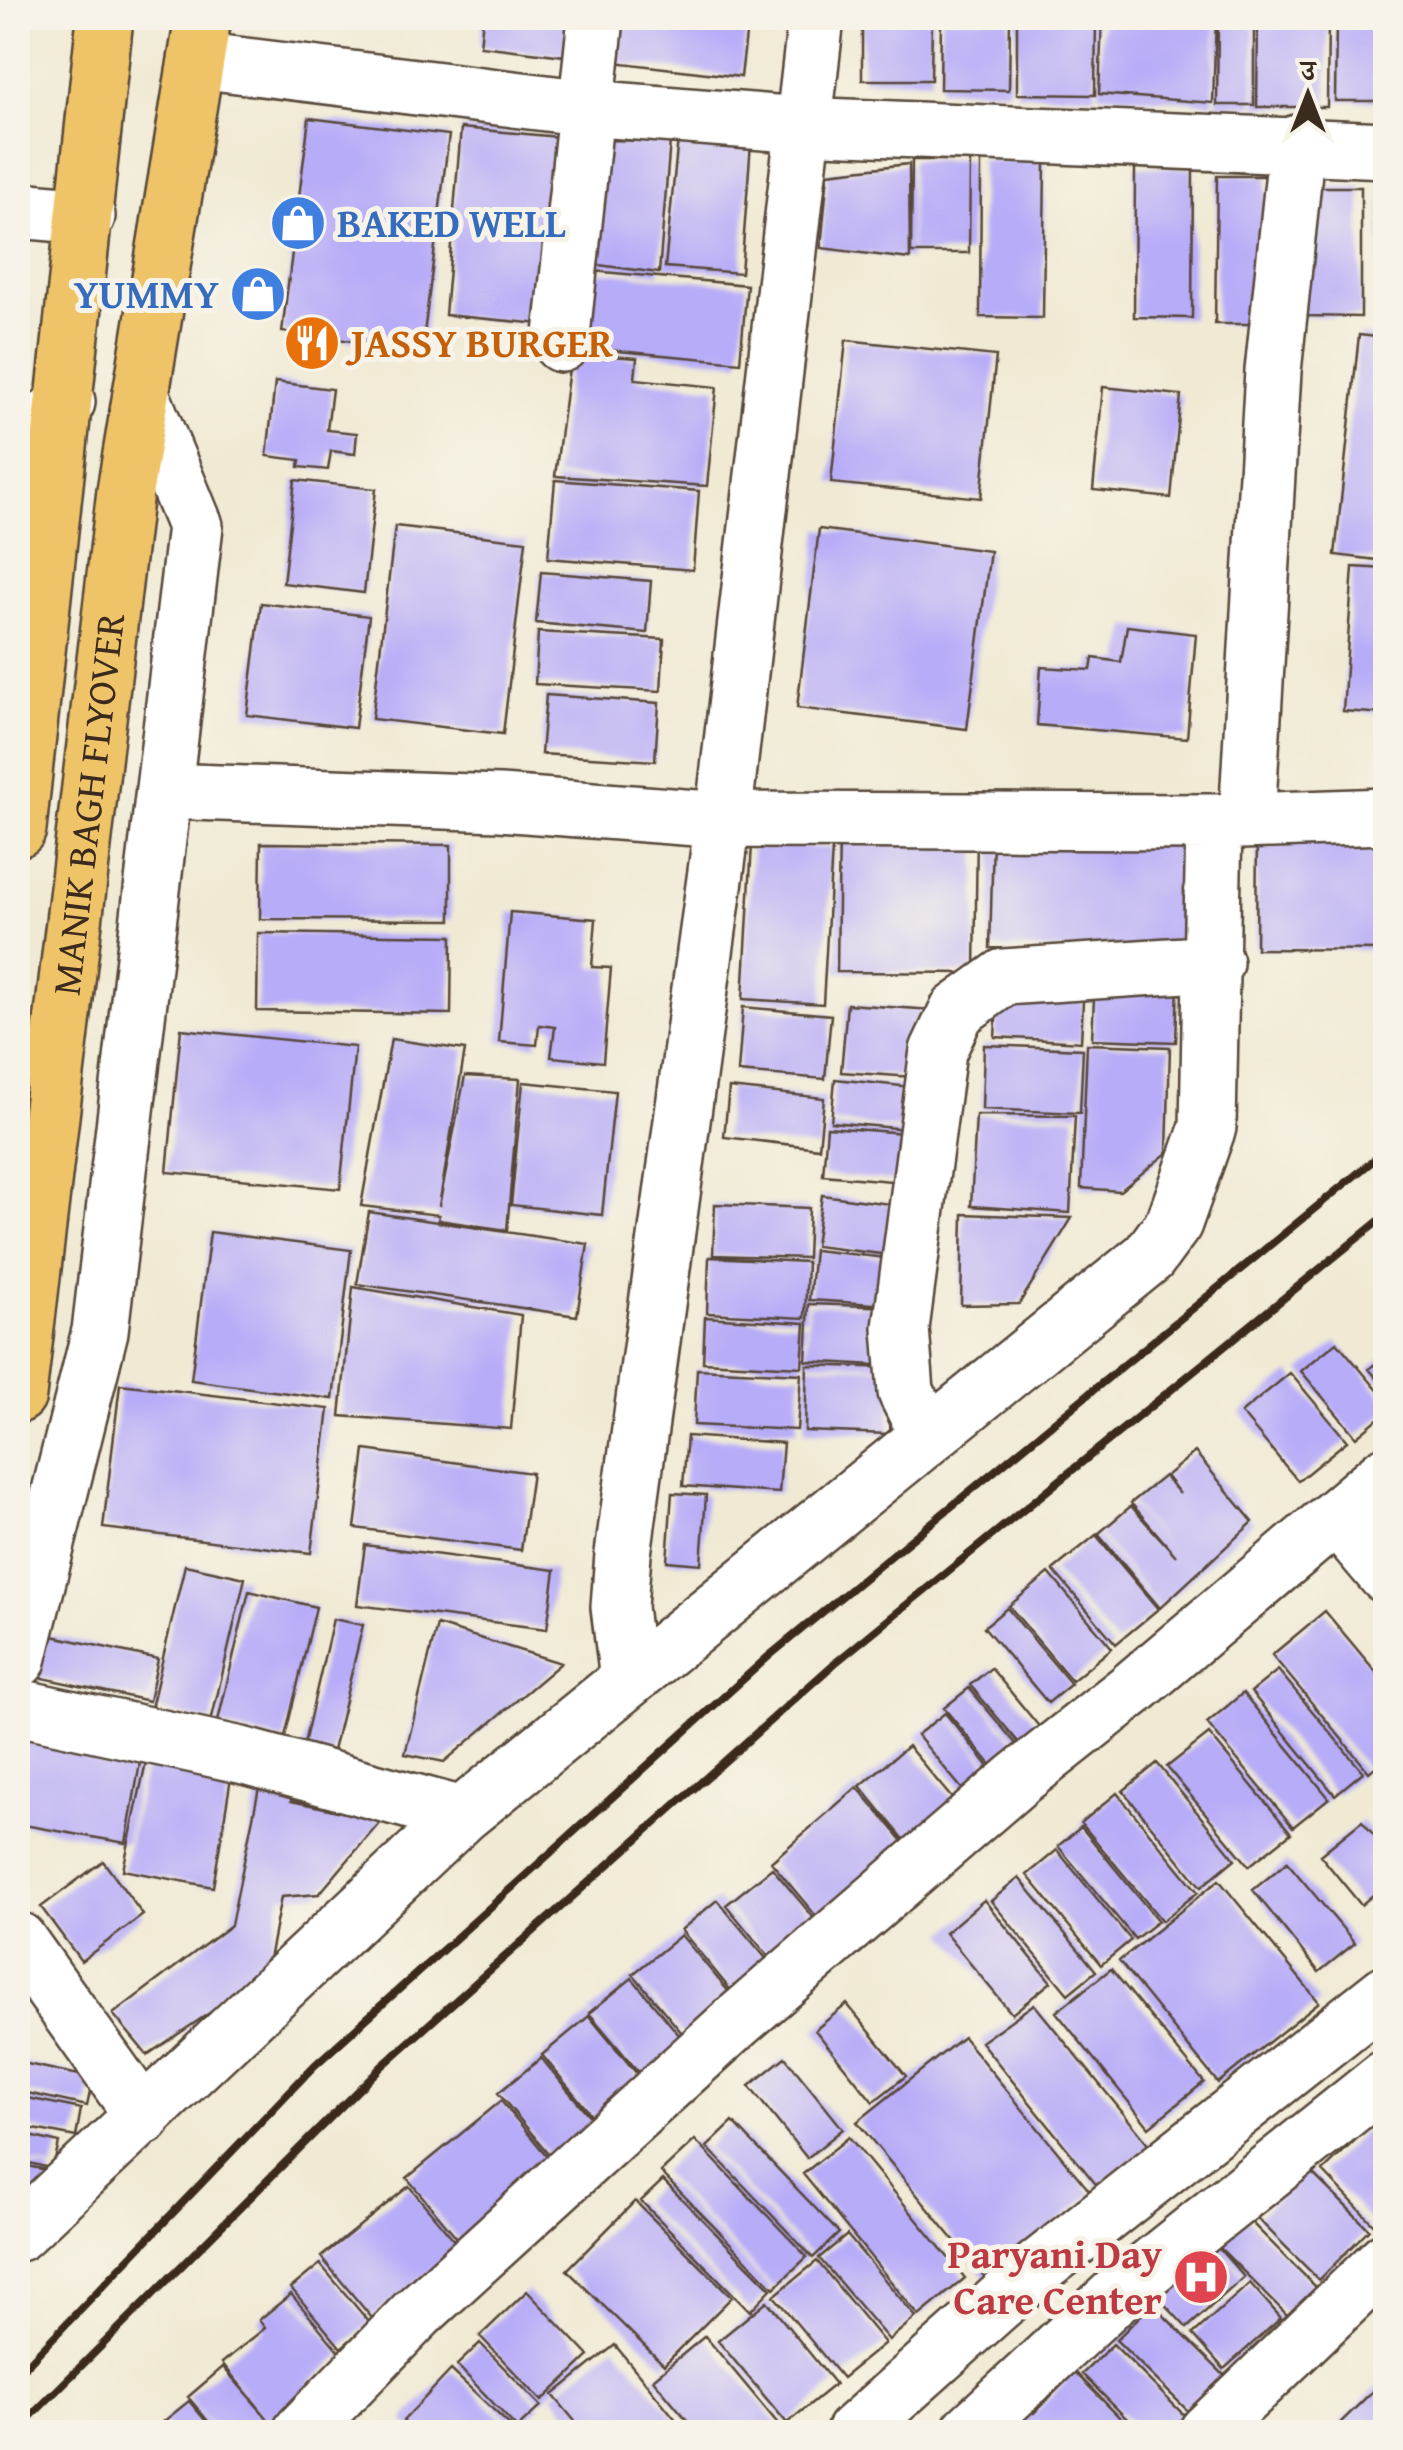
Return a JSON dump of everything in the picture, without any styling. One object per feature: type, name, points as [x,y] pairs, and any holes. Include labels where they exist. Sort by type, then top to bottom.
[{"type":"main road","name":"MANIK BAGH FLYOVER","points":[[18,828],[106,18]]},
{"type":"main road","name":"MANIK BAGH FLYOVER","points":[[18,1395],[125,491],[200,39]]},
{"type":"street","points":[[561,344],[596,18]]},
{"type":"street","points":[[628,1680],[619,1607],[623,1554],[723,820],[816,18]]},
{"type":"street","points":[[200,39],[587,108],[801,125],[1297,143],[1386,150]]},
{"type":"street","points":[[18,2233],[462,1816],[1148,1257],[1174,1224],[1208,1127],[1214,963],[1297,143]]},
{"type":"street","points":[[18,210],[87,216]]},
{"type":"street","points":[[18,1660],[100,1331],[195,526],[141,394]]},
{"type":"street","points":[[18,441],[67,402]]},
{"type":"street","points":[[165,791],[500,803],[723,820],[1230,821],[1386,816]]},
{"type":"street","points":[[928,1436],[906,1392],[900,1328],[938,1051],[946,1026],[968,1002],[1004,977],[1214,963]]},
{"type":"street","points":[[301,2432],[417,2313],[721,2036],[1016,1780],[1131,1690],[1386,1474]]},
{"type":"street","points":[[1336,1516],[1386,1575]]},
{"type":"street","points":[[18,1706],[241,1755],[462,1816]]},
{"type":"street","points":[[18,1940],[144,2117]]},
{"type":"street","points":[[854,2432],[1038,2267],[1386,1994]]},
{"type":"street","points":[[969,2432],[1124,2287],[1386,2078]]},
{"type":"street","points":[[1208,2432],[1386,2260]]},
{"type":"building","points":[[483,18],[569,18],[565,56],[480,46]]},
{"type":"building","points":[[610,18],[748,18],[741,77],[605,61]]},
{"type":"building","points":[[862,18],[932,18],[931,80],[862,80]]},
{"type":"building","points":[[941,18],[1010,18],[1009,90],[940,89]]},
{"type":"building","points":[[1017,18],[1096,18],[1095,95],[1017,94]]},
{"type":"building","points":[[1102,18],[1216,18],[1213,103],[1099,94]]},
{"type":"building","points":[[1218,18],[1254,18],[1254,105],[1217,105]]},
{"type":"building","points":[[1258,18],[1328,18],[1327,107],[1257,107]]},
{"type":"building","points":[[1336,18],[1386,18],[1386,101],[1335,101]]},
{"type":"building","points":[[309,118],[449,135],[422,350],[282,332]]},
{"type":"building","points":[[461,128],[558,137],[541,324],[445,315]]},
{"type":"building","points":[[678,138],[751,143],[741,273],[665,267]]},
{"type":"building","points":[[596,140],[670,141],[659,273],[583,263]]},
{"type":"building","points":[[912,160],[970,160],[969,253],[911,253]]},
{"type":"building","points":[[981,160],[1045,161],[1043,318],[980,317]]},
{"type":"building","points":[[909,164],[910,259],[821,248],[828,173]]},
{"type":"building","points":[[1135,167],[1193,168],[1192,318],[1134,317]]},
{"type":"building","points":[[1217,176],[1267,176],[1266,324],[1215,324]]},
{"type":"building","points":[[1304,187],[1361,187],[1361,317],[1303,316]]},
{"type":"building","points":[[1381,202],[1386,202],[1386,314],[1380,314]]},
{"type":"building","points":[[581,270],[747,285],[740,362],[574,347]]},
{"type":"building","points":[[1359,335],[1386,338],[1386,561],[1335,555]]},
{"type":"building","points":[[846,340],[996,356],[981,498],[831,483]]},
{"type":"building","points":[[571,353],[637,358],[635,379],[717,387],[707,486],[555,476]]},
{"type":"building","points":[[275,382],[332,389],[327,430],[357,433],[355,454],[331,451],[328,470],[299,467],[300,460],[267,456]]},
{"type":"building","points":[[1103,387],[1181,395],[1171,498],[1093,490]]},
{"type":"building","points":[[295,480],[376,489],[364,593],[283,583]]},
{"type":"building","points":[[555,480],[699,491],[693,570],[548,558]]},
{"type":"building","points":[[395,526],[526,541],[503,734],[372,719]]},
{"type":"building","points":[[819,529],[990,551],[967,729],[797,708]]},
{"type":"building","points":[[1353,567],[1386,569],[1386,714],[1343,711]]},
{"type":"building","points":[[541,572],[651,581],[647,633],[536,623]]},
{"type":"building","points":[[261,603],[369,616],[355,728],[247,715]]},
{"type":"building","points":[[1127,626],[1196,634],[1187,738],[1037,725],[1041,667],[1091,670],[1093,658],[1121,662]]},
{"type":"building","points":[[538,632],[664,639],[661,691],[535,684]]},
{"type":"building","points":[[546,695],[659,703],[655,761],[541,754]]},
{"type":"building","points":[[839,830],[977,831],[975,973],[837,972]]},
{"type":"building","points":[[1257,830],[1386,831],[1386,950],[1256,949]]},
{"type":"building","points":[[993,838],[1188,844],[1185,953],[990,948]]},
{"type":"building","points":[[261,843],[451,845],[451,920],[260,919]]},
{"type":"building","points":[[752,844],[832,848],[823,1004],[743,999]]},
{"type":"building","points":[[510,912],[596,919],[592,967],[611,968],[603,1062],[551,1057],[555,1027],[539,1025],[537,1045],[499,1042]]},
{"type":"building","points":[[258,933],[452,936],[451,1014],[257,1011]]},
{"type":"building","points":[[1095,978],[1178,981],[1176,1042],[1092,1039]]},
{"type":"building","points":[[1084,981],[1081,1042],[995,1037],[998,985]]},
{"type":"building","points":[[847,1004],[932,1010],[927,1078],[841,1072]]},
{"type":"building","points":[[743,1007],[831,1015],[825,1079],[738,1072]]},
{"type":"building","points":[[181,1029],[355,1047],[340,1189],[167,1172]]},
{"type":"building","points":[[391,1039],[465,1050],[439,1206],[465,1076],[520,1079],[507,1230],[438,1220],[439,1215],[361,1206]]},
{"type":"building","points":[[1087,1044],[1170,1047],[1167,1153],[1120,1191],[1081,1188]]},
{"type":"building","points":[[984,1045],[1083,1049],[1080,1113],[982,1109]]},
{"type":"building","points":[[835,1079],[921,1088],[916,1130],[831,1122]]},
{"type":"building","points":[[523,1082],[615,1091],[602,1215],[511,1205]]},
{"type":"building","points":[[729,1088],[824,1098],[819,1148],[724,1137]]},
{"type":"building","points":[[976,1115],[1075,1116],[1070,1213],[971,1206]]},
{"type":"building","points":[[827,1127],[918,1134],[914,1183],[823,1175]]},
{"type":"building","points":[[822,1195],[905,1206],[898,1256],[815,1246]]},
{"type":"building","points":[[715,1204],[809,1208],[807,1258],[713,1255]]},
{"type":"building","points":[[369,1212],[588,1244],[577,1316],[357,1284]]},
{"type":"building","points":[[963,1214],[1072,1218],[1019,1304],[961,1305]]},
{"type":"building","points":[[210,1232],[351,1250],[333,1399],[191,1380]]},
{"type":"building","points":[[814,1250],[896,1259],[891,1305],[809,1300]]},
{"type":"building","points":[[709,1257],[807,1262],[805,1318],[707,1313]]},
{"type":"building","points":[[353,1287],[521,1315],[511,1429],[340,1416]]},
{"type":"building","points":[[809,1304],[895,1307],[892,1366],[806,1361]]},
{"type":"building","points":[[705,1317],[805,1323],[802,1367],[703,1362]]},
{"type":"building","points":[[1337,1342],[1386,1400],[1386,1412],[1356,1437],[1301,1371]]},
{"type":"building","points":[[1386,1355],[1386,1389],[1369,1369]]},
{"type":"building","points":[[807,1365],[892,1368],[890,1434],[805,1431]]},
{"type":"building","points":[[697,1369],[801,1374],[797,1430],[694,1425]]},
{"type":"building","points":[[1290,1373],[1347,1441],[1298,1481],[1241,1413]]},
{"type":"building","points":[[120,1384],[329,1409],[311,1553],[103,1528]]},
{"type":"building","points":[[687,1436],[783,1443],[779,1493],[683,1486]]},
{"type":"building","points":[[365,1450],[532,1473],[521,1550],[355,1528]]},
{"type":"building","points":[[1195,1452],[1253,1522],[1160,1608],[1098,1534],[1131,1506],[1176,1556],[1131,1503],[1164,1476],[1180,1494],[1166,1476]]},
{"type":"building","points":[[672,1493],[706,1495],[701,1564],[667,1561]]},
{"type":"building","points":[[1096,1535],[1158,1609],[1116,1644],[1053,1570]]},
{"type":"building","points":[[365,1545],[555,1570],[547,1629],[357,1605]]},
{"type":"building","points":[[185,1565],[245,1578],[211,1722],[151,1708]]},
{"type":"building","points":[[1049,1573],[1112,1648],[1072,1681],[1009,1606]]},
{"type":"building","points":[[249,1591],[316,1607],[284,1741],[217,1725]]},
{"type":"building","points":[[1007,1608],[1071,1684],[1048,1703],[984,1627]]},
{"type":"building","points":[[1325,1611],[1386,1684],[1386,1758],[1369,1772],[1272,1655]]},
{"type":"building","points":[[333,1619],[363,1625],[332,1755],[303,1748]]},
{"type":"building","points":[[437,1625],[561,1663],[444,1762],[405,1754]]},
{"type":"building","points":[[39,1633],[158,1659],[149,1701],[29,1675]]},
{"type":"building","points":[[991,1668],[1051,1741],[1031,1757],[970,1685]]},
{"type":"building","points":[[1278,1670],[1363,1772],[1335,1795],[1251,1692]]},
{"type":"building","points":[[969,1688],[1027,1757],[1002,1778],[944,1708]]},
{"type":"building","points":[[1243,1693],[1329,1798],[1293,1827],[1207,1723]]},
{"type":"building","points":[[945,1713],[1000,1780],[973,1802],[917,1735]]},
{"type":"building","points":[[18,1729],[142,1751],[126,1843],[18,1824]]},
{"type":"building","points":[[1209,1734],[1291,1833],[1249,1866],[1167,1767]]},
{"type":"building","points":[[908,1746],[961,1809],[912,1849],[860,1786]]},
{"type":"building","points":[[147,1757],[231,1778],[213,1887],[123,1870]]},
{"type":"building","points":[[1157,1763],[1235,1859],[1201,1887],[1123,1791]]},
{"type":"building","points":[[261,1778],[292,1784],[291,1801],[382,1820],[319,1894],[281,1897],[266,1975],[147,2055],[113,2014],[231,1925]]},
{"type":"building","points":[[857,1787],[913,1853],[826,1928],[771,1862]]},
{"type":"building","points":[[1117,1793],[1198,1892],[1162,1921],[1081,1823]]},
{"type":"building","points":[[1362,1821],[1386,1850],[1386,1884],[1361,1905],[1320,1855]]},
{"type":"building","points":[[1081,1827],[1158,1921],[1135,1939],[1058,1846]]},
{"type":"building","points":[[1057,1850],[1131,1940],[1101,1965],[1027,1875]]},
{"type":"building","points":[[103,1861],[143,1915],[81,1961],[41,1907]]},
{"type":"building","points":[[1287,1862],[1355,1943],[1319,1972],[1253,1890]]},
{"type":"building","points":[[772,1868],[824,1930],[778,1968],[726,1905]]},
{"type":"building","points":[[1019,1878],[1096,1971],[1068,1994],[991,1901]]},
{"type":"building","points":[[1219,1880],[1319,2002],[1218,2083],[1119,1961]]},
{"type":"building","points":[[717,1900],[780,1975],[743,2005],[681,1930]]},
{"type":"building","points":[[984,1900],[1051,1982],[1012,2014],[945,1933]]},
{"type":"building","points":[[681,1935],[739,2004],[691,2044],[633,1974]]},
{"type":"building","points":[[1111,1969],[1204,2082],[1149,2127],[1056,2012]]},
{"type":"building","points":[[632,1978],[689,2047],[647,2082],[589,2013]]},
{"type":"building","points":[[847,2004],[906,2076],[873,2102],[815,2030]]},
{"type":"building","points":[[1034,2004],[1150,2146],[1099,2188],[981,2042]]},
{"type":"building","points":[[589,2016],[647,2086],[599,2124],[542,2055]]},
{"type":"building","points":[[963,2037],[1092,2194],[987,2280],[857,2122]]},
{"type":"building","points":[[785,2057],[843,2129],[807,2158],[749,2086]]},
{"type":"building","points":[[541,2058],[601,2130],[558,2165],[498,2093]]},
{"type":"building","points":[[18,2062],[93,2078],[87,2106],[18,2091]]},
{"type":"building","points":[[18,2096],[81,2109],[76,2137],[18,2126]]},
{"type":"building","points":[[501,2101],[557,2168],[463,2245],[407,2178]]},
{"type":"building","points":[[1377,2119],[1386,2129],[1386,2216],[1375,2226],[1323,2171]]},
{"type":"building","points":[[733,2122],[839,2233],[813,2258],[707,2147]]},
{"type":"building","points":[[18,2133],[59,2143],[53,2169],[18,2160]]},
{"type":"building","points":[[849,2137],[965,2278],[919,2316],[803,2174]]},
{"type":"building","points":[[695,2140],[807,2257],[774,2288],[661,2172]]},
{"type":"building","points":[[18,2164],[51,2171],[44,2199],[18,2193]]},
{"type":"building","points":[[1307,2168],[1369,2229],[1319,2280],[1257,2218]]},
{"type":"building","points":[[663,2180],[771,2289],[750,2311],[641,2201]]},
{"type":"building","points":[[409,2186],[460,2247],[372,2318],[321,2257]]},
{"type":"building","points":[[635,2201],[732,2297],[664,2365],[567,2270]]},
{"type":"building","points":[[1248,2219],[1317,2288],[1289,2317],[1219,2247]]},
{"type":"building","points":[[847,2235],[916,2317],[889,2340],[819,2258]]},
{"type":"building","points":[[1213,2242],[1244,2277],[1187,2328],[1155,2294]]},
{"type":"building","points":[[817,2261],[885,2343],[842,2378],[774,2296]]},
{"type":"building","points":[[320,2264],[370,2323],[341,2348],[291,2288]]},
{"type":"building","points":[[1250,2283],[1281,2318],[1224,2369],[1193,2334]]},
{"type":"building","points":[[527,2291],[589,2356],[542,2401],[480,2336]]},
{"type":"building","points":[[291,2294],[342,2355],[309,2383],[315,2390],[272,2426],[277,2432],[217,2432],[188,2397],[223,2367],[268,2419],[222,2363],[265,2328],[259,2320]]},
{"type":"building","points":[[767,2301],[835,2384],[787,2423],[718,2341]]},
{"type":"building","points":[[1152,2304],[1226,2377],[1190,2413],[1116,2340]]},
{"type":"building","points":[[705,2336],[785,2432],[697,2432],[653,2379]]},
{"type":"building","points":[[480,2343],[541,2406],[517,2428],[457,2365]]},
{"type":"building","points":[[1113,2344],[1185,2416],[1169,2432],[1140,2432],[1082,2374]]},
{"type":"building","points":[[615,2345],[686,2432],[584,2432],[553,2395]]},
{"type":"building","points":[[451,2370],[513,2428],[509,2432],[414,2432],[403,2421]]},
{"type":"building","points":[[1075,2372],[1134,2432],[1006,2432],[1023,2401],[1034,2413]]},
{"type":"building","points":[[1386,2378],[1386,2432],[1349,2432],[1340,2423]]},
{"type":"building","points":[[189,2401],[215,2432],[172,2432],[163,2422]]},
{"type":"railway","points":[[18,2374],[315,2065],[769,1656],[1386,1150]]},
{"type":"railway","points":[[18,2429],[381,2067],[835,1663],[1386,1215]]},
{"type":"place","name":"BAKED WELL","points":[[298,223]]},
{"type":"place","name":"YUMMY","points":[[258,294]]},
{"type":"place","name":"JASSY BURGER","points":[[312,343]]},
{"type":"place","name":"Paryani Day Care Center","points":[[1201,2277]]}]
